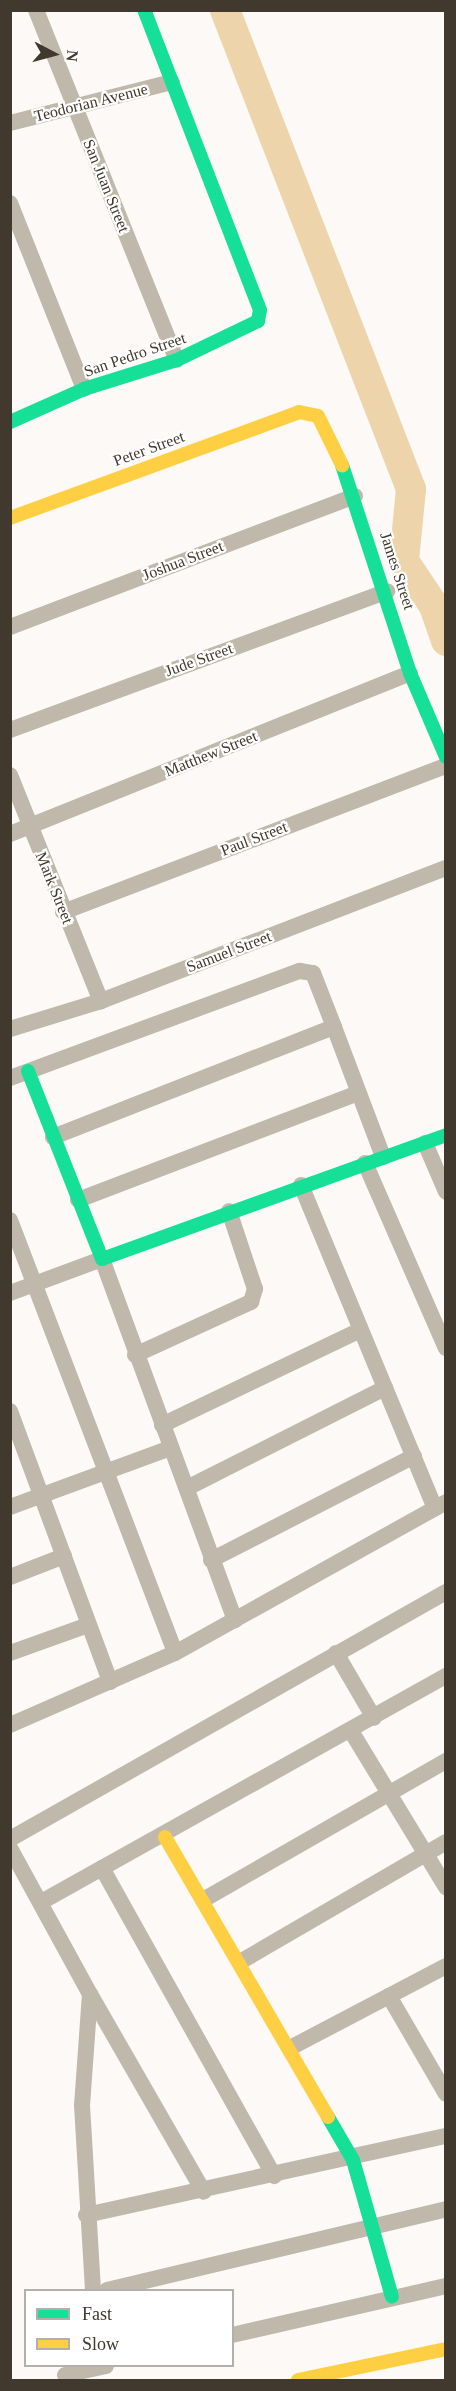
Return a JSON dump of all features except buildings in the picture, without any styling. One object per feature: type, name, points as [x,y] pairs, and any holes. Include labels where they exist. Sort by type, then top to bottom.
[{"type":"main road","points":[[144,10],[172,82]]},
{"type":"main road","name":"San Pedro Street","points":[[10,422],[84,389],[177,360],[251,326],[260,310],[172,82]]},
{"type":"main road","name":"James Street","points":[[299,412],[318,416],[328,427],[355,496],[387,591],[410,673],[446,757]]},
{"type":"main road","name":"Peter Street","points":[[10,518],[299,412]]},
{"type":"main road","points":[[28,1071],[102,1259],[229,1210],[446,1136]]},
{"type":"main road","points":[[165,1837],[240,1962],[353,2160],[376,2226],[392,2297]]},
{"type":"main road","points":[[298,2380],[446,2349]]},
{"type":"street","name":"San Juan Street","points":[[36,10],[177,360]]},
{"type":"street","name":"Teodorian Avenue","points":[[10,123],[75,109],[172,82]]},
{"type":"street","points":[[10,203],[84,389]]},
{"type":"street","name":"Joshua Street","points":[[10,627],[355,496]]},
{"type":"street","name":"Jude Street","points":[[10,730],[387,591]]},
{"type":"street","name":"Matthew Street","points":[[10,834],[30,828],[410,673]]},
{"type":"street","name":"Paul Street","points":[[63,912],[446,766]]},
{"type":"street","name":"Mark Street","points":[[10,775],[63,912],[101,1001]]},
{"type":"street","name":"Samuel Street","points":[[11,1028],[101,1001],[446,868]]},
{"type":"street","points":[[10,1078],[300,970],[314,973],[383,1157]]},
{"type":"street","points":[[53,1137],[334,1027]]},
{"type":"street","points":[[78,1200],[358,1093]]},
{"type":"street","points":[[424,1143],[446,1192]]},
{"type":"street","points":[[365,1163],[446,1348]]},
{"type":"street","points":[[10,1725],[175,1653],[440,1505],[414,1456],[301,1185]]},
{"type":"street","points":[[135,1355],[251,1302],[255,1289],[229,1210]]},
{"type":"street","points":[[10,1220],[36,1284],[104,1472],[175,1653]]},
{"type":"street","points":[[10,1293],[102,1259],[135,1355],[235,1620]]},
{"type":"street","points":[[162,1425],[360,1330]]},
{"type":"street","points":[[187,1488],[385,1388]]},
{"type":"street","points":[[10,1411],[15,1439],[41,1496],[110,1682]]},
{"type":"street","points":[[10,1507],[170,1448]]},
{"type":"street","points":[[211,1560],[414,1456]]},
{"type":"street","points":[[10,1577],[64,1556]]},
{"type":"street","points":[[10,1839],[446,1592]]},
{"type":"street","points":[[10,1653],[88,1625]]},
{"type":"street","points":[[336,1653],[374,1718]]},
{"type":"street","points":[[43,1901],[102,1868],[165,1837],[446,1676]]},
{"type":"street","points":[[351,1731],[446,1887]]},
{"type":"street","points":[[203,1900],[446,1761]]},
{"type":"street","points":[[240,1962],[446,1842]]},
{"type":"street","points":[[10,1848],[43,1901],[90,1994],[204,2192]]},
{"type":"street","points":[[102,1868],[274,2176]]},
{"type":"street","points":[[290,2048],[446,1966]]},
{"type":"street","points":[[90,1994],[81,2067],[86,2215],[93,2289]]},
{"type":"street","points":[[389,1996],[446,2094]]},
{"type":"street","points":[[86,2215],[353,2160],[446,2136]]},
{"type":"street","points":[[111,2289],[446,2209]]},
{"type":"street","points":[[234,2335],[446,2286]]},
{"type":"street","points":[[65,2375],[97,2367]]},
{"type":"waterway","points":[[225,10],[411,489],[404,561],[434,606],[446,641]]},
{"type":"traffic: fast","points":[[10,422],[84,389],[177,360],[258,321],[260,310],[144,10]]},
{"type":"traffic: fast","points":[[342,465],[410,673],[446,757]]},
{"type":"traffic: fast","points":[[28,1071],[102,1259],[446,1135]]},
{"type":"traffic: fast","points":[[328,2117],[353,2160],[392,2297]]},
{"type":"traffic: slow","points":[[10,518],[299,412],[318,416],[342,465]]},
{"type":"traffic: slow","points":[[165,1837],[328,2117]]},
{"type":"traffic: slow","points":[[298,2380],[446,2349]]}]
